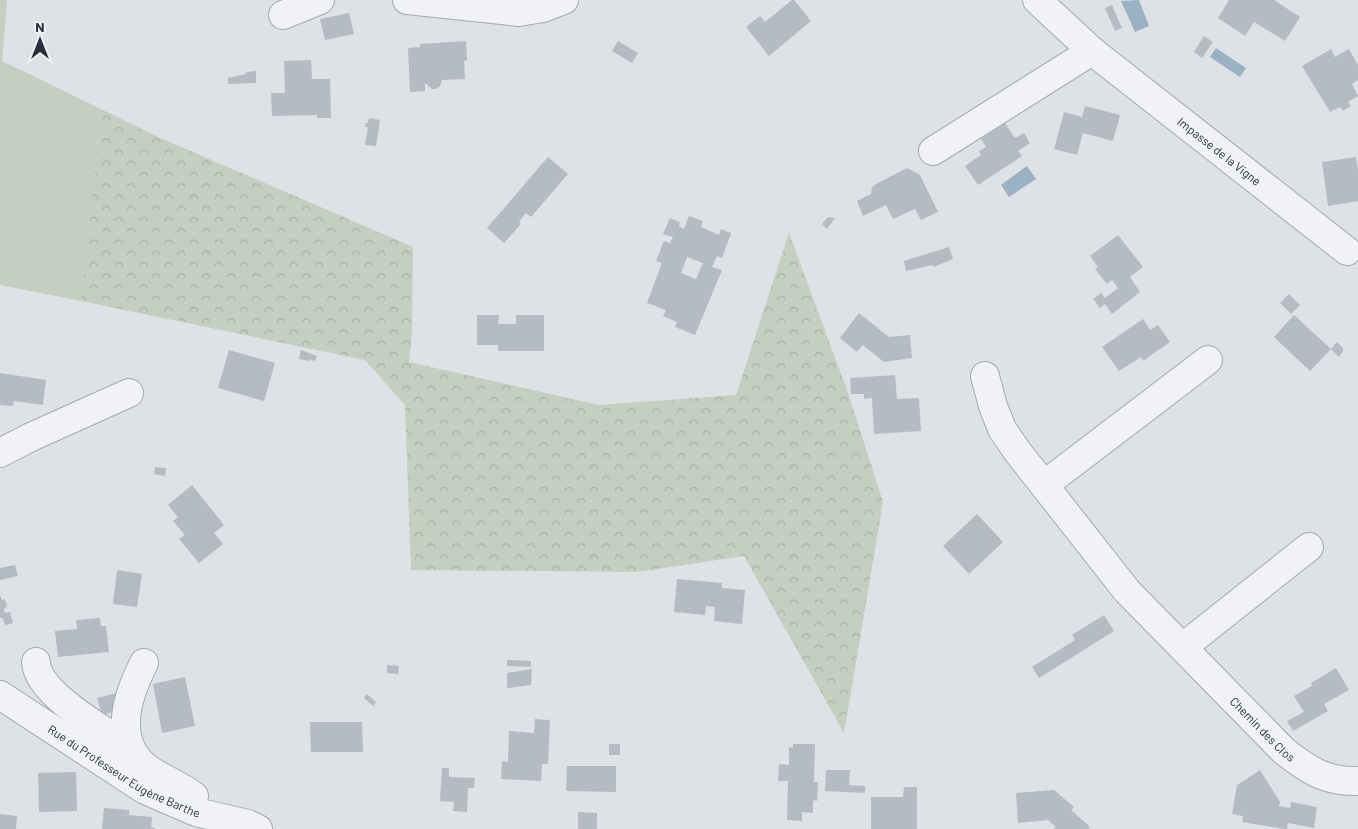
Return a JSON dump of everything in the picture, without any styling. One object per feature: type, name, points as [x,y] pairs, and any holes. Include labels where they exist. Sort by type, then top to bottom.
[{"type":"street","points":[[283,15],[320,0]]},
{"type":"street","points":[[407,0],[519,12],[543,8],[564,0]]},
{"type":"street","name":"Impasse de la Vigne","points":[[1037,0],[1092,51],[1347,251]]},
{"type":"street","points":[[933,151],[1092,51]]},
{"type":"street","points":[[1044,485],[1208,360]]},
{"type":"street","name":"Chemin des Clos","points":[[985,376],[992,406],[1002,429],[1017,451],[1128,591],[1284,752],[1306,769],[1320,776],[1335,780],[1358,781]]},
{"type":"street","points":[[0,453],[129,393]]},
{"type":"street","points":[[1183,647],[1309,547]]},
{"type":"street","points":[[36,662],[36,670],[48,689],[128,746],[134,756],[148,769],[190,793],[223,818]]},
{"type":"street","points":[[128,746],[126,716],[135,680],[144,663]]},
{"type":"street","name":"Rue du Professeur Eugène Barthe","points":[[0,695],[145,790],[196,812],[248,824],[258,829]]},
{"type":"green space","points":[[0,0],[7,0],[2,61],[101,109],[81,301],[0,285]]},
{"type":"green space","points":[[101,109],[156,136],[413,247],[412,333],[409,362],[599,405],[736,395],[789,233],[847,390],[883,502],[844,733],[744,556],[637,572],[411,570],[405,405],[365,360],[81,301]]},
{"type":"water","points":[[1139,0],[1149,26],[1135,32],[1121,1]]},
{"type":"water","points":[[1216,48],[1246,68],[1240,77],[1210,57]]},
{"type":"water","points":[[1027,166],[1036,179],[1009,197],[1001,185]]},
{"type":"building","points":[[792,0],[811,21],[769,56],[746,27],[760,16],[765,22]]},
{"type":"building","points":[[1229,0],[1274,0],[1300,17],[1285,41],[1254,22],[1245,36],[1218,18]]},
{"type":"building","points":[[1112,5],[1122,28],[1115,31],[1105,8]]},
{"type":"building","points":[[349,13],[354,34],[325,40],[320,19]]},
{"type":"building","points":[[1204,36],[1213,42],[1202,58],[1194,52]]},
{"type":"building","points":[[466,41],[465,79],[442,80],[440,86],[436,89],[432,89],[425,83],[425,91],[410,92],[408,48],[420,47],[420,44]]},
{"type":"building","points":[[618,41],[638,53],[632,63],[612,51]]},
{"type":"building","points":[[1331,49],[1335,57],[1349,49],[1358,65],[1358,80],[1352,84],[1358,96],[1348,102],[1351,106],[1343,111],[1340,107],[1330,112],[1302,66]]},
{"type":"building","points":[[311,60],[312,79],[330,79],[331,118],[317,118],[317,115],[272,116],[271,93],[285,93],[284,61]]},
{"type":"building","points":[[256,71],[256,83],[228,84],[228,78]]},
{"type":"building","points":[[1085,106],[1120,115],[1113,141],[1083,133],[1077,155],[1054,149],[1064,112],[1082,117]]},
{"type":"building","points":[[369,118],[380,120],[376,146],[365,145],[368,127],[365,127]]},
{"type":"building","points":[[1005,123],[1015,138],[1024,133],[1030,143],[1018,151],[1022,156],[978,185],[965,166],[981,155],[979,151],[986,147],[981,139]]},
{"type":"building","points":[[548,157],[568,174],[531,217],[526,213],[519,222],[521,224],[504,243],[487,228]]},
{"type":"building","points":[[1356,157],[1358,201],[1328,206],[1322,162]]},
{"type":"building","points":[[907,168],[920,175],[938,212],[921,220],[915,209],[893,219],[886,205],[863,216],[857,201],[871,194],[872,187],[876,184]]},
{"type":"building","points":[[689,216],[703,221],[701,227],[719,235],[721,229],[731,233],[722,258],[717,256],[712,267],[722,270],[695,335],[675,327],[677,322],[663,316],[666,310],[647,303],[662,263],[656,261],[664,241],[670,243],[673,237],[663,234],[670,218],[680,222],[679,226],[684,229]],"holes":[[[687,257],[703,263],[696,279],[681,273]]]},
{"type":"building","points":[[828,217],[835,218],[827,229],[822,224]]},
{"type":"building","points":[[1118,235],[1143,267],[1130,277],[1140,292],[1112,314],[1105,304],[1100,308],[1093,299],[1101,293],[1105,298],[1118,288],[1112,280],[1107,284],[1095,269],[1098,267],[1090,256]]},
{"type":"building","points":[[949,247],[953,259],[934,267],[933,265],[906,271],[904,261]]},
{"type":"building","points":[[1289,294],[1300,305],[1291,314],[1280,303]]},
{"type":"building","points":[[859,313],[889,337],[910,335],[912,358],[884,362],[863,345],[857,352],[840,338]]},
{"type":"building","points":[[477,315],[499,315],[498,324],[516,324],[516,315],[544,315],[544,351],[498,351],[498,345],[477,345]]},
{"type":"building","points":[[1294,315],[1331,349],[1310,371],[1274,337]]},
{"type":"building","points":[[1143,319],[1150,330],[1158,325],[1170,342],[1143,361],[1141,357],[1119,371],[1102,347]]},
{"type":"building","points":[[1337,342],[1343,348],[1339,357],[1331,349]]},
{"type":"building","points":[[229,350],[275,363],[264,401],[218,388]]},
{"type":"building","points":[[301,350],[317,356],[315,361],[299,359]]},
{"type":"building","points":[[0,373],[46,380],[43,405],[14,401],[13,406],[0,405]]},
{"type":"building","points":[[895,375],[897,399],[919,398],[921,431],[874,434],[872,398],[864,399],[864,394],[851,394],[850,378]]},
{"type":"building","points":[[155,467],[166,468],[165,476],[154,474]]},
{"type":"building","points":[[192,485],[224,525],[214,533],[223,544],[199,563],[179,539],[185,535],[173,521],[178,517],[168,505]]},
{"type":"building","points":[[977,514],[1003,542],[969,574],[943,546]]},
{"type":"building","points":[[15,565],[18,576],[0,580],[0,568]]},
{"type":"building","points":[[117,570],[142,574],[137,607],[113,604]]},
{"type":"building","points":[[677,579],[722,583],[722,588],[745,590],[742,624],[714,621],[715,607],[706,606],[705,615],[674,612]]},
{"type":"building","points":[[0,595],[2,600],[5,599],[7,607],[4,608],[5,613],[10,612],[13,623],[5,625],[3,618],[0,618]]},
{"type":"building","points":[[1104,615],[1114,631],[1039,678],[1032,667],[1075,640],[1072,635]]},
{"type":"building","points":[[100,618],[101,626],[106,626],[109,652],[58,657],[55,631],[77,629],[76,620]]},
{"type":"building","points":[[507,660],[531,661],[531,667],[507,666]]},
{"type":"building","points":[[387,665],[399,666],[398,674],[387,673]]},
{"type":"building","points":[[1336,668],[1349,690],[1324,704],[1328,711],[1293,731],[1287,721],[1304,712],[1294,696],[1312,686],[1311,683]]},
{"type":"building","points":[[532,669],[531,685],[507,688],[507,673]]},
{"type":"building","points":[[185,677],[195,726],[162,733],[153,684]]},
{"type":"building","points":[[117,693],[119,699],[117,711],[102,715],[97,698]]},
{"type":"building","points":[[367,694],[376,702],[373,706],[364,698]]},
{"type":"building","points":[[535,719],[550,720],[548,764],[542,764],[541,781],[501,779],[502,761],[508,762],[509,731],[534,733]]},
{"type":"building","points":[[310,722],[362,722],[363,752],[311,752]]},
{"type":"building","points":[[609,744],[620,744],[620,755],[609,755]]},
{"type":"building","points":[[793,744],[815,744],[814,782],[818,782],[817,801],[813,800],[813,813],[802,812],[802,821],[787,820],[788,781],[778,781],[779,764],[789,765],[789,747],[793,748]]},
{"type":"building","points":[[567,766],[616,766],[616,792],[566,791]]},
{"type":"building","points":[[442,768],[449,768],[449,777],[475,778],[474,788],[468,788],[467,812],[453,811],[454,802],[440,801]]},
{"type":"building","points":[[826,770],[850,770],[849,785],[865,786],[865,793],[825,791]]},
{"type":"building","points":[[1260,770],[1280,802],[1279,806],[1290,808],[1291,802],[1317,807],[1314,828],[1288,823],[1287,829],[1284,829],[1242,822],[1243,816],[1232,814],[1237,785]]},
{"type":"building","points":[[76,772],[77,811],[39,812],[38,773]]},
{"type":"building","points":[[904,787],[917,787],[917,829],[871,829],[871,797],[903,797]]},
{"type":"building","points":[[1054,790],[1074,807],[1071,810],[1090,827],[1088,829],[1053,829],[1056,827],[1048,820],[1018,823],[1016,793]]},
{"type":"building","points":[[104,808],[129,810],[129,815],[152,817],[151,827],[155,829],[102,829]]},
{"type":"building","points":[[578,812],[597,813],[597,829],[578,829]]},
{"type":"building","points":[[0,814],[17,816],[16,829],[0,829]]}]
